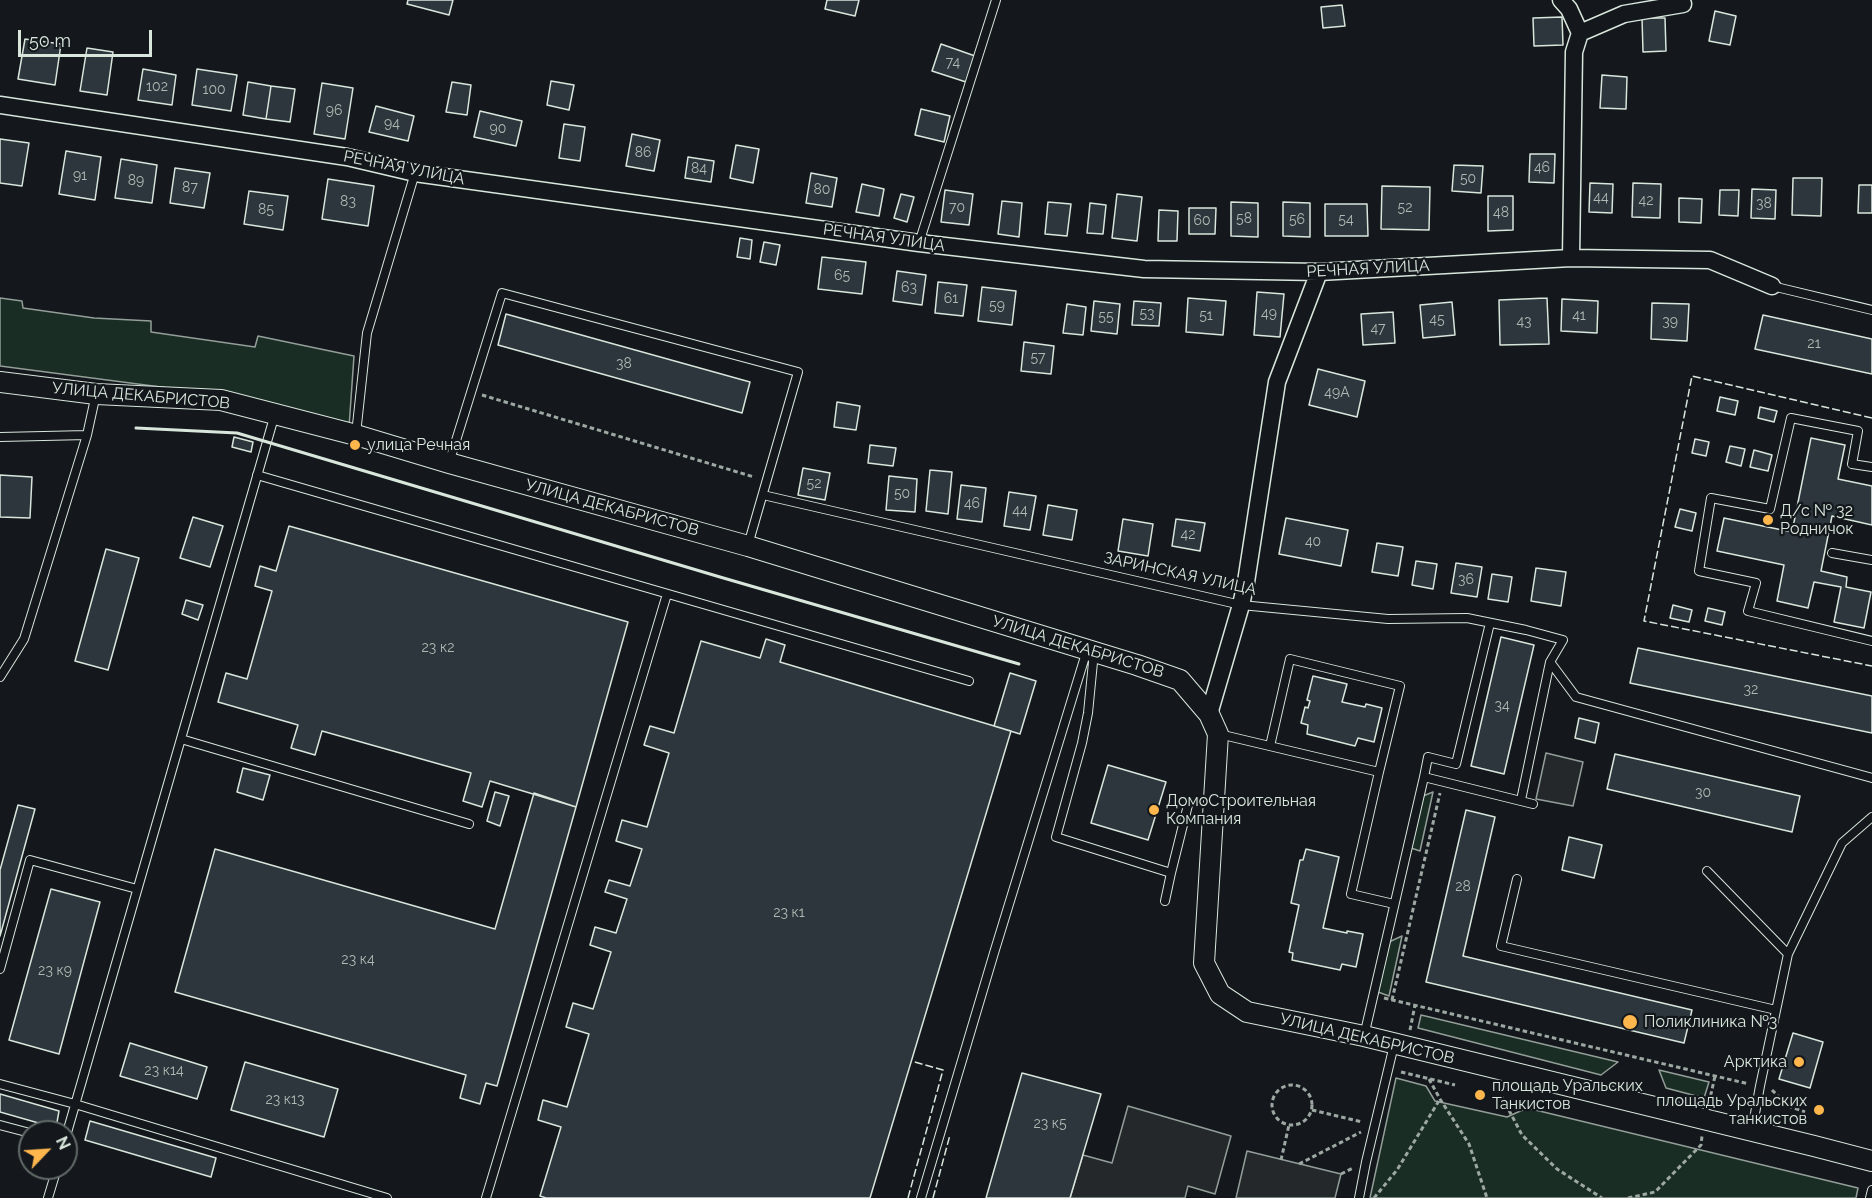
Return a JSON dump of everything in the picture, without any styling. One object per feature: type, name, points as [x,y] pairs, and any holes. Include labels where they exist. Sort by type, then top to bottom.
[{"type":"street","points":[[1561,0],[1572,15],[1580,33],[1574,52],[1571,258]]},
{"type":"street","points":[[1580,33],[1624,14],[1683,4]]},
{"type":"street","name":"РЕЧНАЯ УЛИЦА","points":[[0,105],[346,157],[415,173],[919,243],[1144,269],[1319,272],[1571,258],[1710,260],[1772,286]]},
{"type":"street","points":[[1209,714],[1241,605],[1277,382],[1319,272]]},
{"type":"street","name":"УЛИЦА ДЕКАБРИСТОВ","points":[[0,382],[96,394],[221,400],[356,435],[748,546],[1180,680],[1209,714],[1218,734],[1204,963],[1220,994],[1247,1012],[1364,1036],[1872,1161]]},
{"type":"lane","points":[[919,243],[996,0]]},
{"type":"lane","points":[[356,435],[367,333],[415,173]]},
{"type":"lane","points":[[1772,286],[1872,310]]},
{"type":"lane","points":[[449,463],[502,293],[798,372],[748,546]]},
{"type":"lane","points":[[0,677],[24,639],[87,435],[96,394]]},
{"type":"lane","points":[[70,1120],[275,414]]},
{"type":"lane","points":[[1872,467],[1852,464],[1858,431],[1791,418],[1770,509],[1711,498],[1699,570],[1756,583],[1748,611],[1872,641]]},
{"type":"lane","points":[[0,437],[87,435]]},
{"type":"lane","points":[[257,475],[969,681]]},
{"type":"lane","name":"ЗАРИНСКАЯ УЛИЦА","points":[[763,495],[1241,605],[1388,619],[1467,618],[1490,622],[1563,640],[1550,662]]},
{"type":"lane","points":[[1833,553],[1872,560]]},
{"type":"lane","points":[[486,1198],[667,594]]},
{"type":"lane","points":[[1364,1036],[1428,757],[1456,764],[1490,622]]},
{"type":"lane","points":[[1090,651],[1088,713],[1056,837],[1171,873]]},
{"type":"lane","points":[[921,1198],[994,952],[1090,651]]},
{"type":"lane","points":[[1269,746],[1290,659],[1400,686],[1351,894],[1394,904]]},
{"type":"lane","points":[[1550,662],[1576,696],[1872,778]]},
{"type":"lane","points":[[1521,800],[1550,662]]},
{"type":"lane","points":[[1218,734],[1379,772]]},
{"type":"lane","points":[[181,739],[469,824]]},
{"type":"lane","points":[[1424,777],[1533,804]]},
{"type":"lane","points":[[1165,901],[1188,805]]},
{"type":"lane","points":[[1752,1131],[1788,954],[1842,843],[1872,817]]},
{"type":"lane","points":[[0,969],[30,860],[137,889]]},
{"type":"lane","points":[[1707,871],[1788,954]]},
{"type":"lane","points":[[1517,879],[1501,946],[1776,1010]]},
{"type":"lane","points":[[1359,1198],[1374,1124],[1395,1044]]},
{"type":"lane","points":[[0,1084],[75,1104],[387,1198]]},
{"type":"lane","points":[[0,1125],[18,1130]]},
{"type":"lane","points":[[48,1198],[53,1180]]},
{"type":"lane","points":[[1870,1198],[1872,1190]]},
{"type":"path","points":[[471,392],[767,481]]},
{"type":"path","points":[[1392,1000],[1442,782]]},
{"type":"path","points":[[1373,994],[1770,1088],[1788,1106],[1804,1112]]},
{"type":"path","points":[[1430,1078],[1440,1099],[1469,1144],[1487,1198]]},
{"type":"path","points":[[1292,1085],[1305,1090],[1312,1100],[1312,1110],[1304,1122],[1289,1125],[1277,1119],[1273,1111],[1273,1098],[1282,1088],[1292,1085]]},
{"type":"path","points":[[1502,1097],[1521,1135],[1557,1169],[1602,1198]]},
{"type":"path","points":[[1374,1198],[1397,1170],[1440,1099]]},
{"type":"path","points":[[1312,1110],[1374,1124]]},
{"type":"path","points":[[1299,1164],[1374,1124]]},
{"type":"path","points":[[1281,1160],[1289,1125]]},
{"type":"path","points":[[1628,1198],[1655,1192],[1701,1145]]},
{"type":"green space","points":[[0,298],[22,301],[23,308],[94,318],[151,321],[151,332],[255,347],[258,336],[354,356],[349,427],[222,395],[0,366]]},
{"type":"green space","points":[[1433,792],[1420,851],[1411,848],[1423,796]]},
{"type":"green space","points":[[1402,936],[1389,996],[1378,992],[1389,942]]},
{"type":"green space","points":[[1421,1015],[1618,1062],[1601,1075],[1418,1028]]},
{"type":"green space","points":[[1659,1070],[1709,1082],[1704,1098],[1666,1088]]},
{"type":"green space","points":[[1396,1078],[1426,1086],[1435,1101],[1507,1117],[1527,1108],[1858,1188],[1856,1198],[1370,1198]]},
{"type":"shaded area","points":[[1546,753],[1583,762],[1573,806],[1536,799]]},
{"type":"shaded area","points":[[1128,1106],[1231,1136],[1215,1194],[1188,1186],[1185,1198],[1070,1198],[1083,1155],[1112,1163]]},
{"type":"shaded area","points":[[1247,1151],[1341,1174],[1335,1198],[1236,1198]]},
{"type":"building","points":[[408,0],[453,0],[449,15],[407,4]]},
{"type":"building","points":[[827,0],[859,0],[855,16],[825,9]]},
{"type":"building","points":[[1342,5],[1345,26],[1323,28],[1321,7]]},
{"type":"building","points":[[1715,11],[1736,16],[1730,45],[1709,41]]},
{"type":"building","points":[[1562,17],[1563,45],[1534,46],[1533,18]]},
{"type":"building","points":[[1642,18],[1665,18],[1666,51],[1643,52]]},
{"type":"building","points":[[25,39],[61,44],[55,85],[18,79]]},
{"type":"building","points":[[941,44],[975,56],[966,82],[932,71]]},
{"type":"building","points":[[87,48],[113,52],[107,95],[80,91]]},
{"type":"building","points":[[143,69],[176,75],[172,105],[138,100]]},
{"type":"building","points":[[197,69],[237,75],[231,111],[192,105]]},
{"type":"building","points":[[1602,75],[1627,77],[1626,109],[1600,108]]},
{"type":"building","points":[[551,81],[574,85],[569,110],[547,105]]},
{"type":"building","points":[[248,82],[271,86],[266,119],[243,115]]},
{"type":"building","points":[[452,82],[471,85],[467,115],[446,112]]},
{"type":"building","points":[[322,83],[353,88],[345,139],[314,134]]},
{"type":"building","points":[[271,86],[295,89],[290,122],[266,119]]},
{"type":"building","points":[[376,106],[414,116],[408,141],[369,132]]},
{"type":"building","points":[[921,109],[950,116],[944,142],[915,135]]},
{"type":"building","points":[[480,111],[522,121],[516,146],[474,137]]},
{"type":"building","points":[[564,124],[585,127],[580,161],[559,158]]},
{"type":"building","points":[[632,134],[660,140],[654,171],[626,166]]},
{"type":"building","points":[[0,139],[29,143],[22,186],[0,183]]},
{"type":"building","points":[[736,145],[759,149],[753,183],[730,178]]},
{"type":"building","points":[[66,151],[101,157],[95,200],[59,194]]},
{"type":"building","points":[[1530,154],[1555,154],[1554,183],[1529,182]]},
{"type":"building","points":[[688,157],[714,161],[711,182],[685,178]]},
{"type":"building","points":[[121,159],[157,165],[152,203],[115,198]]},
{"type":"building","points":[[1454,165],[1483,166],[1481,193],[1452,191]]},
{"type":"building","points":[[175,168],[210,173],[204,208],[170,203]]},
{"type":"building","points":[[811,173],[837,178],[832,207],[806,203]]},
{"type":"building","points":[[1793,178],[1822,178],[1821,216],[1792,215]]},
{"type":"building","points":[[328,179],[374,186],[368,226],[322,219]]},
{"type":"building","points":[[1590,183],[1613,184],[1612,213],[1589,212]]},
{"type":"building","points":[[1633,183],[1661,184],[1660,218],[1632,217]]},
{"type":"building","points":[[862,184],[884,189],[879,216],[856,212]]},
{"type":"building","points":[[1859,185],[1872,185],[1872,213],[1858,213]]},
{"type":"building","points":[[1382,186],[1430,187],[1429,230],[1381,229]]},
{"type":"building","points":[[1752,189],[1776,190],[1775,219],[1751,218]]},
{"type":"building","points":[[945,190],[973,194],[969,225],[941,222]]},
{"type":"building","points":[[1720,190],[1739,190],[1738,216],[1719,215]]},
{"type":"building","points":[[249,191],[288,196],[283,230],[244,224]]},
{"type":"building","points":[[901,194],[914,197],[907,222],[894,218]]},
{"type":"building","points":[[1117,194],[1142,197],[1137,241],[1112,238]]},
{"type":"building","points":[[1488,196],[1513,196],[1513,230],[1488,231]]},
{"type":"building","points":[[1679,198],[1702,199],[1701,223],[1679,222]]},
{"type":"building","points":[[1002,201],[1022,203],[1019,237],[998,234]]},
{"type":"building","points":[[1048,202],[1071,204],[1067,236],[1045,234]]},
{"type":"building","points":[[1231,202],[1258,203],[1258,237],[1231,236]]},
{"type":"building","points":[[1283,202],[1310,203],[1310,237],[1283,236]]},
{"type":"building","points":[[1090,203],[1106,205],[1103,234],[1087,233]]},
{"type":"building","points":[[1325,204],[1367,204],[1368,236],[1325,236]]},
{"type":"building","points":[[1189,208],[1216,208],[1215,234],[1189,234]]},
{"type":"building","points":[[1159,210],[1178,211],[1177,241],[1158,241]]},
{"type":"building","points":[[740,238],[752,240],[750,259],[737,257]]},
{"type":"building","points":[[764,242],[780,245],[776,265],[760,262]]},
{"type":"building","points":[[822,257],[866,262],[862,294],[818,289]]},
{"type":"building","points":[[897,271],[926,275],[922,305],[893,301]]},
{"type":"building","points":[[938,282],[967,285],[963,316],[935,313]]},
{"type":"building","points":[[982,287],[1016,291],[1012,325],[978,321]]},
{"type":"building","points":[[1257,292],[1284,294],[1280,337],[1254,335]]},
{"type":"building","points":[[1188,298],[1226,301],[1223,335],[1186,332]]},
{"type":"building","points":[[1547,298],[1549,344],[1500,345],[1499,300]]},
{"type":"building","points":[[1562,299],[1598,301],[1597,333],[1561,331]]},
{"type":"building","points":[[1094,301],[1120,304],[1117,334],[1091,331]]},
{"type":"building","points":[[1134,301],[1161,303],[1159,326],[1132,325]]},
{"type":"building","points":[[1452,302],[1455,335],[1423,338],[1420,305]]},
{"type":"building","points":[[1652,303],[1689,304],[1687,341],[1651,339]]},
{"type":"building","points":[[1067,304],[1086,307],[1083,335],[1063,333]]},
{"type":"building","points":[[1393,312],[1395,343],[1363,345],[1361,314]]},
{"type":"building","points":[[506,314],[750,382],[742,413],[498,345]]},
{"type":"building","points":[[1763,315],[1872,339],[1872,374],[1755,349]]},
{"type":"building","points":[[1024,342],[1054,346],[1051,374],[1021,371]]},
{"type":"building","points":[[1318,369],[1365,381],[1357,417],[1309,405]]},
{"type":"building","points":[[1720,397],[1738,401],[1735,415],[1717,411]]},
{"type":"building","points":[[837,402],[860,406],[856,430],[834,427]]},
{"type":"building","points":[[1760,407],[1777,411],[1774,422],[1758,418]]},
{"type":"building","points":[[234,437],[253,442],[251,452],[232,447]]},
{"type":"building","points":[[1811,438],[1845,445],[1838,479],[1872,486],[1872,525],[1832,516],[1821,571],[1847,577],[1846,587],[1871,592],[1864,628],[1834,622],[1841,587],[1814,582],[1808,608],[1777,601],[1784,565],[1717,551],[1724,518],[1792,532]]},
{"type":"building","points":[[1695,439],[1709,442],[1706,456],[1692,453]]},
{"type":"building","points":[[870,445],[896,448],[893,466],[868,463]]},
{"type":"building","points":[[1730,446],[1745,449],[1741,466],[1726,462]]},
{"type":"building","points":[[1754,450],[1772,455],[1768,471],[1750,467]]},
{"type":"building","points":[[803,468],[830,473],[825,500],[798,495]]},
{"type":"building","points":[[930,470],[952,472],[948,514],[926,511]]},
{"type":"building","points":[[0,475],[32,477],[30,518],[0,517]]},
{"type":"building","points":[[889,476],[917,479],[915,512],[886,510]]},
{"type":"building","points":[[961,485],[986,488],[982,522],[957,519]]},
{"type":"building","points":[[1009,492],[1036,496],[1030,530],[1004,526]]},
{"type":"building","points":[[1048,505],[1077,510],[1072,540],[1043,535]]},
{"type":"building","points":[[1680,509],[1696,513],[1692,531],[1675,527]]},
{"type":"building","points":[[193,517],[223,526],[210,567],[180,558]]},
{"type":"building","points":[[1286,518],[1348,530],[1341,566],[1279,554]]},
{"type":"building","points":[[1123,519],[1153,524],[1148,556],[1118,551]]},
{"type":"building","points":[[1176,519],[1205,523],[1200,551],[1172,546]]},
{"type":"building","points":[[289,526],[628,622],[576,807],[490,781],[482,807],[463,801],[471,773],[322,731],[315,755],[291,748],[298,725],[218,702],[226,673],[247,679],[272,591],[255,586],[260,566],[276,571]]},
{"type":"building","points":[[1377,543],[1403,547],[1398,576],[1372,572]]},
{"type":"building","points":[[106,549],[139,558],[108,670],[75,661]]},
{"type":"building","points":[[1416,561],[1437,564],[1433,589],[1412,585]]},
{"type":"building","points":[[1456,563],[1482,567],[1477,597],[1451,593]]},
{"type":"building","points":[[1536,568],[1566,572],[1561,606],[1531,601]]},
{"type":"building","points":[[1492,574],[1512,577],[1508,602],[1488,599]]},
{"type":"building","points":[[186,600],[203,605],[198,620],[182,614]]},
{"type":"building","points":[[1673,605],[1692,610],[1689,622],[1670,618]]},
{"type":"building","points":[[1708,608],[1725,612],[1722,625],[1705,621]]},
{"type":"building","points":[[1501,637],[1534,645],[1504,774],[1471,766]]},
{"type":"building","points":[[766,639],[785,645],[780,662],[1011,731],[870,1198],[546,1198],[540,1196],[561,1127],[538,1120],[543,1100],[567,1107],[589,1034],[566,1027],[573,1003],[593,1009],[611,952],[590,945],[595,927],[616,933],[627,899],[605,892],[609,880],[630,886],[642,849],[616,841],[622,820],[647,827],[669,753],[644,745],[650,726],[674,733],[701,641],[760,658]]},
{"type":"building","points":[[1638,648],[1872,696],[1872,733],[1630,683]]},
{"type":"building","points":[[1010,673],[1036,681],[1020,734],[994,726]]},
{"type":"building","points":[[1313,676],[1347,684],[1342,702],[1382,708],[1374,742],[1358,738],[1355,746],[1307,734],[1308,725],[1301,723],[1305,707],[1308,708],[1310,701],[1307,700]]},
{"type":"building","points":[[1579,718],[1599,723],[1595,743],[1575,738]]},
{"type":"building","points":[[1615,754],[1800,796],[1792,832],[1607,789]]},
{"type":"building","points":[[1108,765],[1166,782],[1148,840],[1091,823]]},
{"type":"building","points":[[243,768],[270,775],[263,800],[237,792]]},
{"type":"building","points":[[495,792],[509,796],[500,826],[487,821]]},
{"type":"building","points":[[534,793],[576,807],[497,1086],[486,1083],[480,1104],[460,1098],[466,1075],[175,992],[215,849],[495,929]]},
{"type":"building","points":[[18,805],[35,809],[0,936],[0,870]]},
{"type":"building","points":[[1466,810],[1495,817],[1463,956],[1692,1010],[1684,1043],[1426,982]]},
{"type":"building","points":[[1569,837],[1602,845],[1594,878],[1562,870]]},
{"type":"building","points":[[1306,849],[1339,857],[1323,928],[1363,934],[1356,967],[1342,964],[1340,970],[1292,960],[1293,953],[1289,952],[1299,905],[1291,903],[1300,860],[1303,860]]},
{"type":"building","points":[[51,889],[100,902],[59,1054],[9,1040]]},
{"type":"building","points":[[1793,1033],[1823,1042],[1810,1088],[1779,1079]]},
{"type":"building","points":[[130,1043],[207,1067],[197,1099],[120,1076]]},
{"type":"building","points":[[245,1062],[338,1089],[324,1137],[231,1110]]},
{"type":"building","points":[[1022,1073],[1101,1094],[1070,1198],[986,1198]]},
{"type":"building","points":[[0,1094],[59,1111],[57,1120],[28,1120],[0,1112]]},
{"type":"building","points":[[90,1121],[216,1158],[211,1177],[85,1140]]},
{"type":"fence","points":[[1872,418],[1692,376],[1644,621],[1872,666]]},
{"type":"fence","points":[[908,1198],[943,1070],[911,1061]]},
{"type":"fence","points":[[933,1198],[950,1135]]},
{"type":"wall","points":[[136,428],[237,433],[1019,664]]},
{"type":"place","name":"улица Речная","points":[[355,445]]},
{"type":"place","name":"Д/с № 32 Родничок","points":[[1768,520]]},
{"type":"place","name":"ДомоСтроительная Компания","points":[[1154,810]]},
{"type":"place","name":"Поликлиника №3","points":[[1630,1022]]},
{"type":"place","name":"Арктика","points":[[1799,1062]]},
{"type":"place","name":"площадь Уральских Танкистов","points":[[1480,1095]]},
{"type":"place","name":"площадь Уральских танкистов","points":[[1819,1110]]}]
